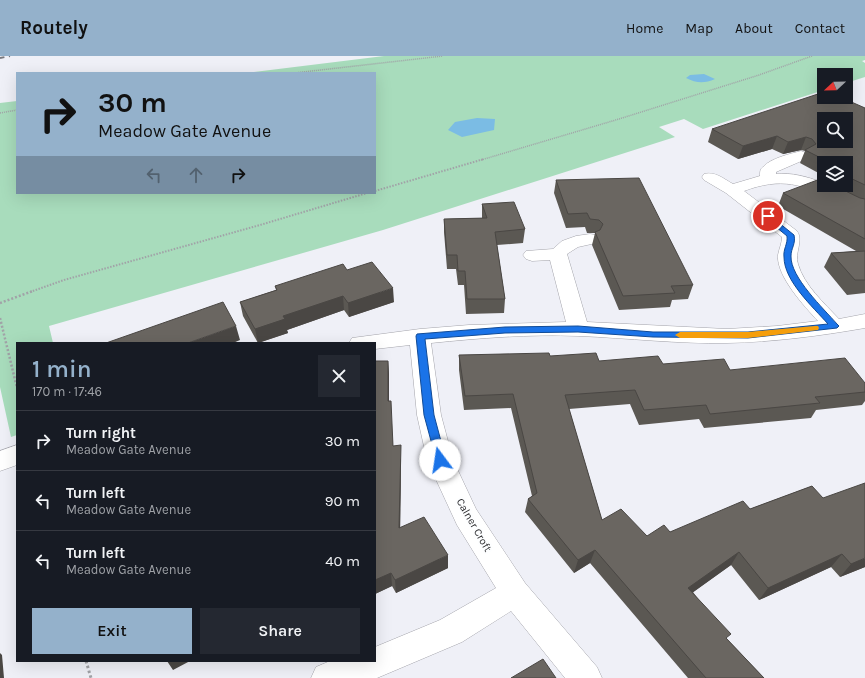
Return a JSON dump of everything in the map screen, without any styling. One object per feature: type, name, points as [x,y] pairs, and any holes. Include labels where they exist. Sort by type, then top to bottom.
[{"type":"street","points":[[768,179],[768,170],[776,165],[801,156]]},
{"type":"street","points":[[710,177],[732,190],[791,235],[792,242],[787,256],[792,272],[800,288],[834,326]]},
{"type":"street","points":[[732,190],[768,179],[798,180],[815,184],[865,209]]},
{"type":"street","points":[[532,256],[558,254],[564,246],[578,240],[590,239]]},
{"type":"street","points":[[558,254],[578,329]]},
{"type":"street","points":[[369,342],[420,336],[505,330],[578,329],[653,334],[748,335],[834,326],[865,321]]},
{"type":"street","name":"Calner Croft","points":[[420,336],[429,415],[440,460],[466,517],[515,593],[586,678]]},
{"type":"street","points":[[0,461],[16,455]]},
{"type":"street","points":[[327,678],[375,663],[451,630],[515,593]]},
{"type":"path","points":[[303,72],[443,56]]},
{"type":"path","points":[[376,191],[619,119],[759,75],[812,56]]},
{"type":"path","points":[[0,113],[16,110]]},
{"type":"path","points":[[0,303],[64,280],[260,225],[364,194]]},
{"type":"path","points":[[0,318],[1,327],[10,350],[16,383]]},
{"type":"path","points":[[86,662],[91,678]]},
{"type":"green space","points":[[384,56],[865,56],[865,60],[862,61],[865,63],[865,77],[853,81],[853,68],[817,68],[817,92],[703,129],[684,119],[659,127],[675,137],[383,230],[49,326],[53,342],[16,342],[16,435],[11,437],[0,387],[0,103],[16,101],[16,194],[376,194],[376,72],[254,72]]},
{"type":"water","points":[[704,74],[715,79],[707,82],[700,82],[686,78],[690,75]]},
{"type":"water","points":[[477,118],[495,119],[494,130],[462,137],[448,130],[455,122]]},
{"type":"building","points":[[817,94],[817,104],[853,104],[853,103],[865,108],[865,185],[853,179],[853,156],[817,156],[805,150],[816,144],[812,139],[806,137],[788,142],[777,136],[743,146],[712,129]]},
{"type":"building","points":[[639,178],[693,285],[671,286],[675,293],[623,296],[595,232],[600,230],[603,224],[599,220],[590,219],[587,213],[568,214],[556,180]]},
{"type":"building","points":[[817,180],[817,192],[848,192],[865,199],[865,239],[783,193]]},
{"type":"building","points":[[514,202],[525,229],[495,232],[505,299],[467,299],[465,271],[458,271],[457,255],[447,255],[444,219],[487,218],[482,204]]},
{"type":"building","points":[[865,251],[865,280],[855,280],[831,253]]},
{"type":"building","points":[[372,262],[393,288],[348,303],[343,296],[283,316],[285,319],[255,329],[240,302],[277,290],[275,286],[343,264],[347,270]]},
{"type":"building","points":[[223,302],[236,326],[191,342],[109,342]]},
{"type":"building","points":[[549,353],[550,356],[596,353],[599,361],[658,356],[663,364],[724,359],[730,370],[845,358],[865,383],[865,392],[815,397],[820,403],[710,414],[706,405],[644,410],[635,390],[565,395],[602,520],[621,509],[647,536],[664,525],[670,532],[743,501],[750,509],[812,486],[823,498],[865,483],[865,558],[851,564],[842,554],[768,588],[739,552],[688,588],[731,634],[726,638],[764,678],[706,678],[595,550],[578,560],[528,499],[537,493],[513,394],[465,396],[459,355]]},
{"type":"building","points":[[376,361],[388,361],[388,401],[391,401],[393,446],[401,445],[399,528],[424,517],[448,555],[395,580],[391,573],[376,580]]},
{"type":"building","points":[[543,659],[556,678],[511,678]]},
{"type":"railway","points":[[0,58],[10,56]]},
{"type":"slow traffic","points":[[680,335],[748,335],[815,328]]},
{"type":"route","points":[[440,460],[429,415],[420,336],[505,330],[578,329],[653,334],[748,335],[834,326],[800,288],[792,272],[787,256],[792,242],[791,235],[768,216]]}]
